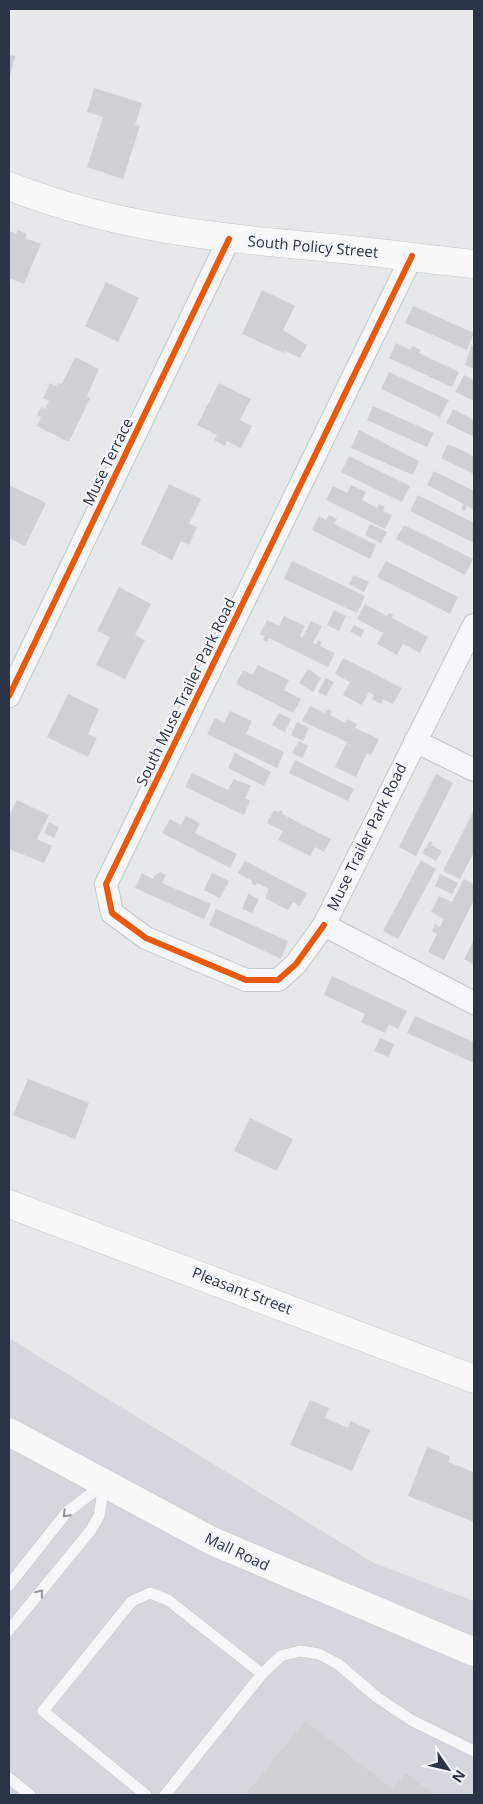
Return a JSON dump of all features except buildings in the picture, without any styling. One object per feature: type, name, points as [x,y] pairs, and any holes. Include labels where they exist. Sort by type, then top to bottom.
[{"type":"main road","name":"South Policy Street","points":[[9,186],[44,200],[110,218],[176,232],[474,264]]},
{"type":"main road","name":"Pleasant Street","points":[[9,1204],[474,1379]]},
{"type":"main road","name":"Mall Road","points":[[9,1432],[212,1542],[474,1652]]},
{"type":"street","name":"Muse Terrace","points":[[9,696],[229,239]]},
{"type":"street","name":"South Muse Trailer Park Road","points":[[324,925],[296,964],[278,980],[246,980],[146,938],[112,914],[106,884],[412,256]]},
{"type":"street","name":"Muse Trailer Park Road","points":[[474,625],[324,925],[474,1003]]},
{"type":"street","points":[[415,741],[474,770]]},
{"type":"lane","points":[[9,1585],[66,1512],[104,1484]]},
{"type":"lane","points":[[9,1630],[91,1530],[99,1516],[104,1484]]},
{"type":"lane","points":[[146,1795],[43,1711],[132,1601],[150,1593],[168,1600],[262,1674]]},
{"type":"lane","points":[[165,1795],[262,1674],[281,1656],[300,1651],[319,1654],[338,1664],[378,1698],[411,1720],[474,1750]]},
{"type":"lane","points":[[9,1778],[30,1795]]},
{"type":"shaded area","points":[[9,1338],[374,1563],[474,1601],[474,1795],[9,1795]]},
{"type":"cycle path","points":[[9,696],[229,239]]},
{"type":"cycle path","points":[[324,925],[296,964],[278,980],[246,980],[146,938],[112,913],[106,884],[412,256]]}]
